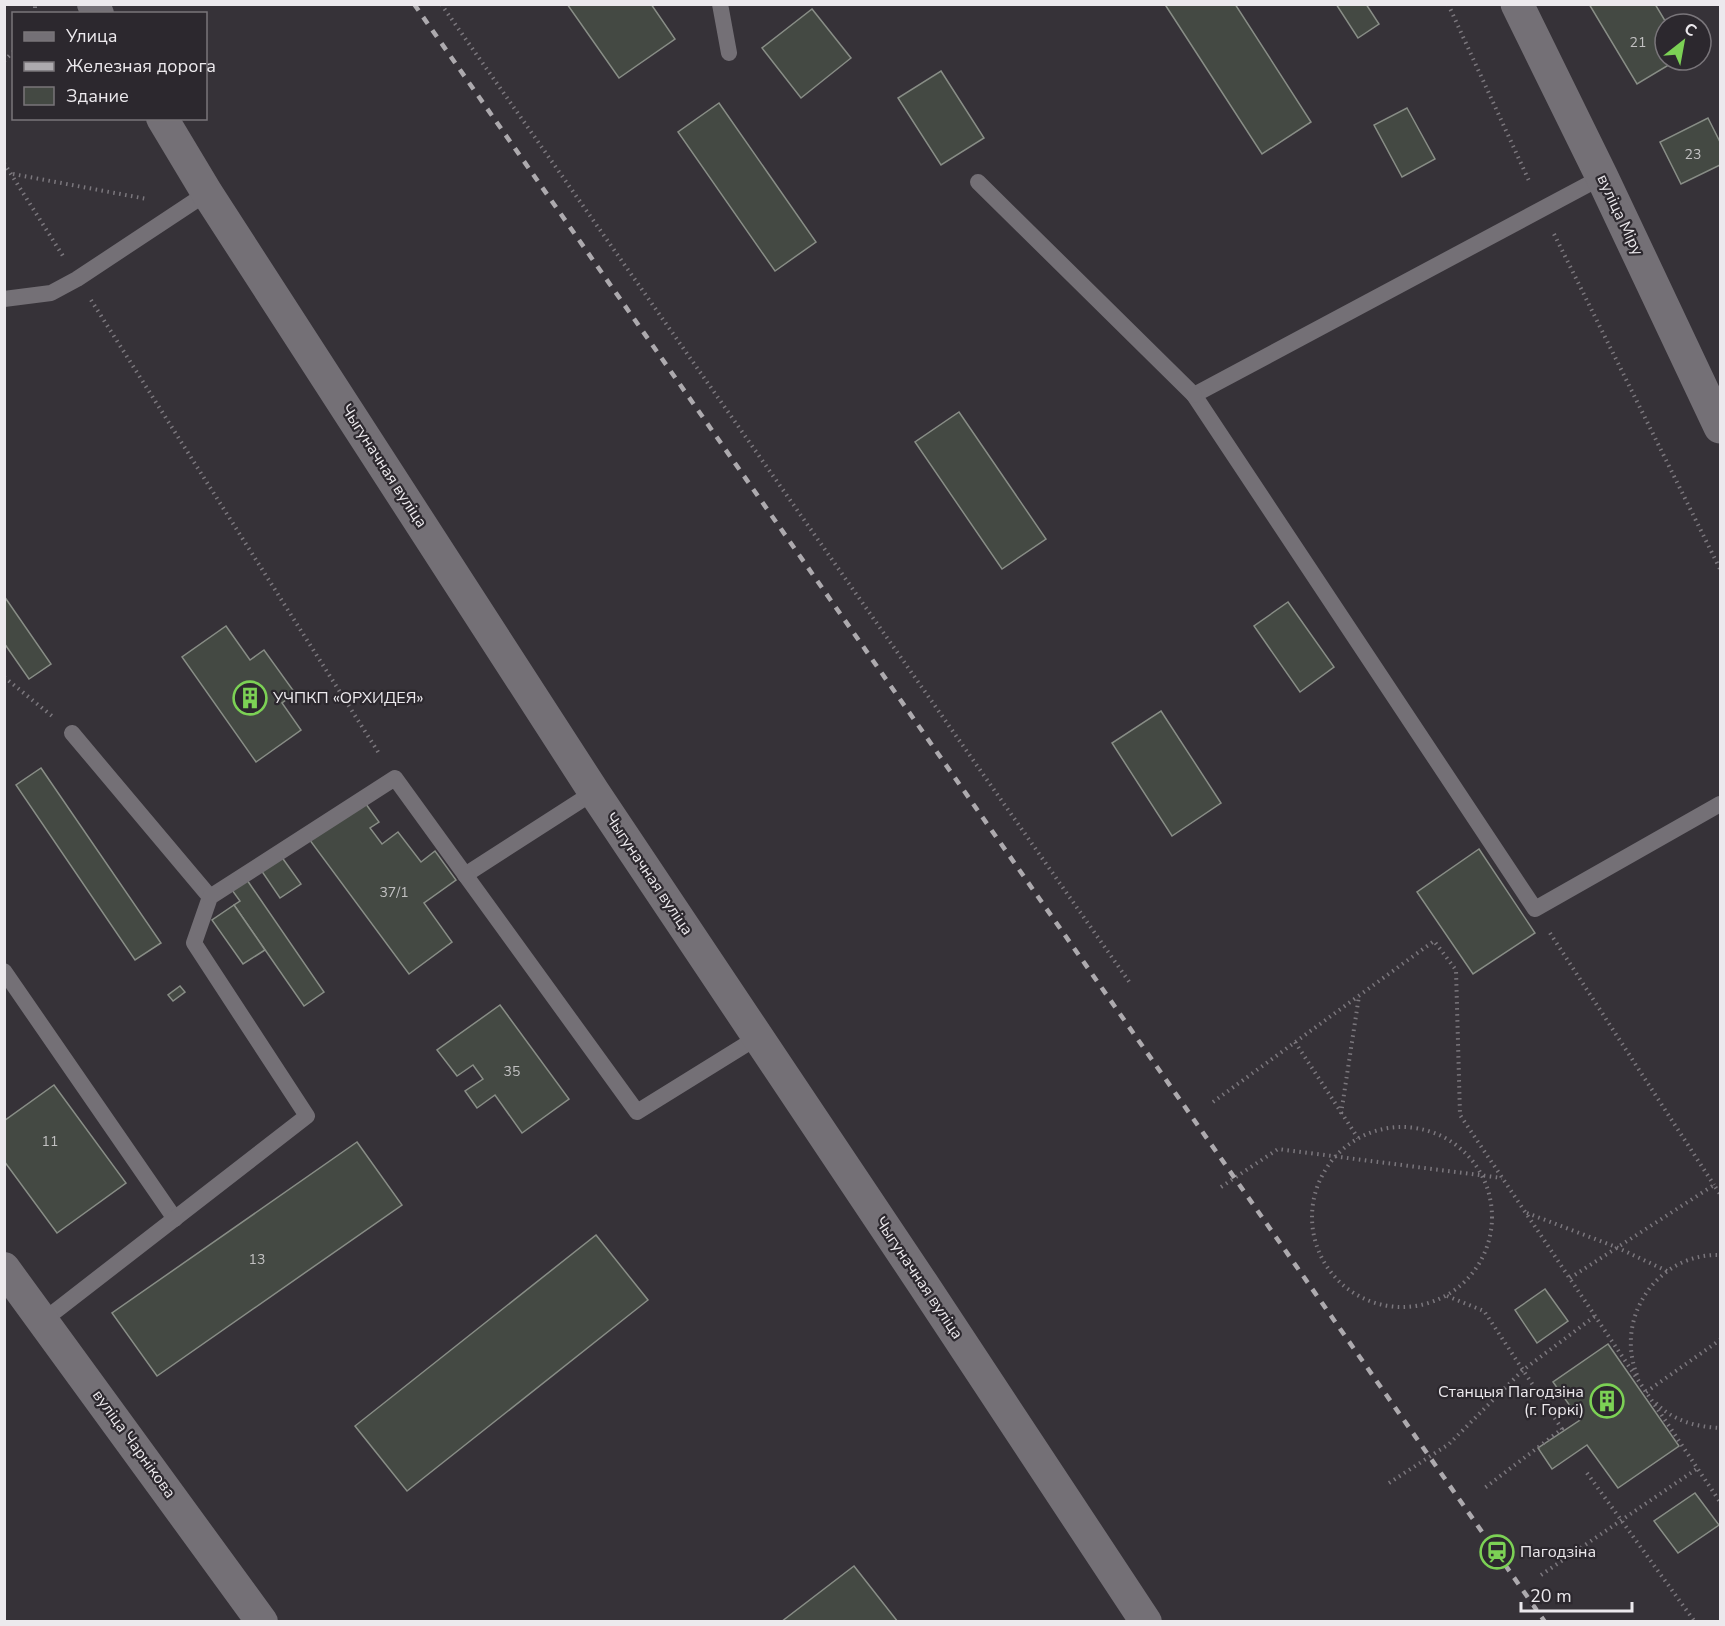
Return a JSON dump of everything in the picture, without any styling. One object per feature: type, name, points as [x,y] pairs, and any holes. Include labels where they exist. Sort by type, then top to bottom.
[{"type":"street","name":"вуліца Міру","points":[[1517,4],[1720,427]]},
{"type":"street","name":"Чыгуначная вуліца","points":[[163,120],[207,193],[594,792],[1146,1622]]},
{"type":"street","name":"вуліца Чарнікова","points":[[4,1268],[262,1622]]},
{"type":"lane","points":[[720,4],[729,53]]},
{"type":"lane","points":[[1194,395],[1602,177]]},
{"type":"lane","points":[[978,182],[1194,395],[1535,909],[1720,804]]},
{"type":"lane","points":[[4,299],[51,293],[78,279],[207,193]]},
{"type":"lane","points":[[72,733],[210,897]]},
{"type":"lane","points":[[44,1320],[307,1116],[194,943],[210,897],[395,778],[637,1112],[758,1037]]},
{"type":"lane","points":[[465,875],[594,792]]},
{"type":"lane","points":[[4,971],[175,1218]]},
{"type":"path","points":[[441,4],[1130,983]]},
{"type":"path","points":[[1448,4],[1542,209],[1720,569]]},
{"type":"path","points":[[4,162],[395,778]]},
{"type":"path","points":[[12,174],[133,196]]},
{"type":"path","points":[[4,677],[72,733]]},
{"type":"path","points":[[1535,909],[1720,1194]]},
{"type":"path","points":[[1213,1102],[1434,941],[1456,970],[1460,1115],[1720,1502]]},
{"type":"path","points":[[1341,1114],[1359,995]]},
{"type":"path","points":[[1295,1042],[1358,1138]]},
{"type":"path","points":[[1388,1128],[1421,1129],[1441,1136],[1460,1148],[1474,1164],[1485,1182],[1491,1203],[1492,1225],[1488,1246],[1478,1266],[1464,1283],[1446,1295],[1426,1304],[1405,1307],[1383,1305],[1363,1298],[1344,1286],[1329,1270],[1318,1251],[1313,1230],[1312,1209],[1317,1188],[1334,1156],[1358,1138],[1388,1128]]},
{"type":"path","points":[[1221,1187],[1278,1149],[1503,1179]]},
{"type":"path","points":[[1570,1278],[1714,1185]]},
{"type":"path","points":[[1526,1213],[1616,1247],[1667,1270]]},
{"type":"path","points":[[1720,1255],[1687,1260],[1667,1270],[1650,1286],[1638,1305],[1632,1327],[1631,1350],[1636,1372],[1647,1392],[1662,1409],[1682,1421],[1704,1427],[1720,1428]]},
{"type":"path","points":[[1446,1295],[1484,1311],[1562,1429],[1482,1490]]},
{"type":"path","points":[[1389,1483],[1449,1444],[1523,1370],[1595,1316]]},
{"type":"path","points":[[1647,1392],[1720,1340]]},
{"type":"path","points":[[1541,1575],[1698,1468]]},
{"type":"path","points":[[1587,1473],[1695,1622]]},
{"type":"building","points":[[567,4],[651,4],[675,39],[619,78]]},
{"type":"building","points":[[1168,4],[1235,4],[1311,122],[1262,154],[1166,6]]},
{"type":"building","points":[[1336,4],[1366,4],[1379,24],[1358,38]]},
{"type":"building","points":[[1589,4],[1655,4],[1660,12],[1653,12],[1653,72],[1657,72],[1637,84]]},
{"type":"building","points":[[812,9],[851,58],[801,98],[762,48]]},
{"type":"building","points":[[941,71],[984,138],[941,165],[898,98]]},
{"type":"building","points":[[719,103],[816,242],[775,271],[678,132]]},
{"type":"building","points":[[1407,108],[1435,159],[1402,177],[1374,125]]},
{"type":"building","points":[[1708,118],[1720,142],[1720,165],[1681,184],[1660,142]]},
{"type":"building","points":[[959,412],[1046,539],[1002,569],[915,442]]},
{"type":"building","points":[[4,596],[51,664],[29,679],[4,643]]},
{"type":"building","points":[[1288,602],[1334,667],[1300,692],[1254,626]]},
{"type":"building","name":"УЧПКП «ОРХИДЕЯ»","points":[[226,626],[250,660],[264,650],[295,693],[282,703],[301,730],[256,762],[182,657]]},
{"type":"building","points":[[1161,711],[1221,803],[1172,836],[1112,743]]},
{"type":"building","points":[[41,768],[161,943],[135,960],[16,785]]},
{"type":"building","points":[[363,800],[379,822],[370,828],[382,844],[398,832],[421,862],[435,851],[456,880],[424,903],[452,942],[409,974],[309,839]]},
{"type":"building","points":[[1479,849],[1535,933],[1473,974],[1417,892]]},
{"type":"building","points":[[281,856],[301,884],[280,898],[261,870]]},
{"type":"building","points":[[247,880],[324,992],[304,1006],[234,905],[240,901],[232,890]]},
{"type":"building","points":[[234,905],[265,950],[243,964],[212,920]]},
{"type":"building","points":[[180,986],[185,992],[173,1001],[168,995]]},
{"type":"building","points":[[500,1005],[569,1099],[522,1133],[495,1095],[477,1108],[465,1091],[483,1079],[473,1065],[457,1076],[437,1050]]},
{"type":"building","points":[[54,1085],[126,1183],[57,1233],[4,1161],[4,1121]]},
{"type":"building","points":[[357,1142],[402,1205],[157,1376],[112,1313]]},
{"type":"building","points":[[596,1235],[648,1300],[407,1491],[355,1426]]},
{"type":"building","points":[[1545,1289],[1568,1321],[1537,1343],[1515,1310]]},
{"type":"building","name":"Станцыя Пагодзіна (г. Горкі)","points":[[1608,1344],[1679,1446],[1618,1488],[1587,1445],[1552,1469],[1538,1448],[1580,1420],[1553,1382]]},
{"type":"building","points":[[1695,1493],[1719,1525],[1678,1553],[1654,1521]]},
{"type":"building","points":[[854,1566],[898,1622],[781,1622]]},
{"type":"railway","points":[[414,4],[1545,1622]]},
{"type":"place","name":"УЧПКП «ОРХИДЕЯ»","points":[[250,698]]},
{"type":"place","name":"Станцыя Пагодзіна (г. Горкі)","points":[[1607,1401]]},
{"type":"place","name":"Пагодзіна","points":[[1497,1552]]}]
